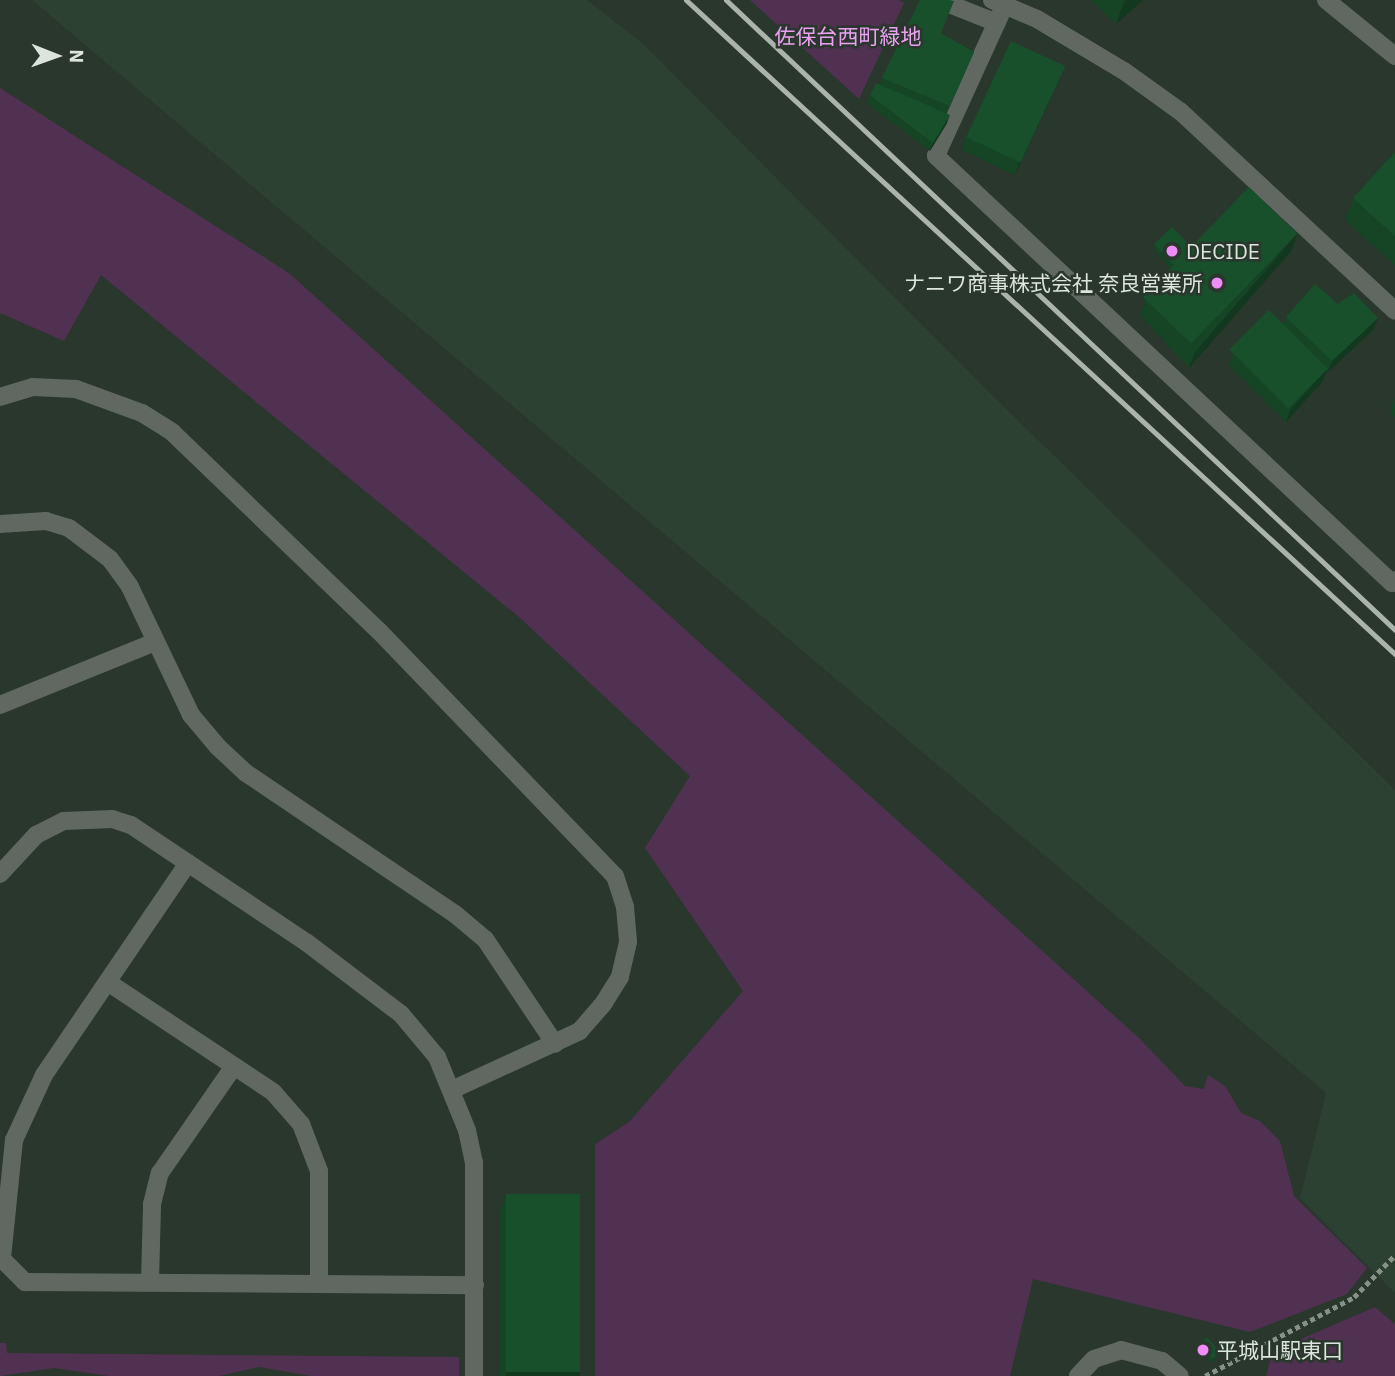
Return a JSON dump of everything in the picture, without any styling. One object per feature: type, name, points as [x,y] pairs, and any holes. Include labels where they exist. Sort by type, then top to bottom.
[{"type":"street","points":[[939,0],[997,23]]},
{"type":"street","points":[[1326,0],[1395,56]]},
{"type":"street","points":[[1395,311],[1181,112],[1124,71],[1001,2],[997,23],[936,156],[1392,583],[1395,580]]},
{"type":"street","points":[[0,397],[33,387],[76,389],[142,413],[172,432],[379,631],[615,876],[625,906],[628,942],[620,977],[580,1031],[452,1090]]},
{"type":"street","points":[[0,524],[46,522],[69,528],[110,559],[130,587],[153,643],[191,715],[218,747],[246,773],[455,914],[485,939],[555,1044]]},
{"type":"street","points":[[0,705],[153,643]]},
{"type":"street","points":[[0,874],[36,835],[64,821],[86,818],[131,825],[393,1006],[423,1038],[452,1090],[474,1162],[474,1376]]},
{"type":"street","points":[[188,863],[44,1075],[14,1140],[2,1259],[25,1282],[475,1285]]},
{"type":"street","points":[[109,983],[273,1092],[301,1124],[319,1171],[319,1284]]},
{"type":"street","points":[[150,1282],[152,1205],[160,1173],[233,1066]]},
{"type":"street","points":[[1078,1376],[1094,1359],[1121,1350],[1162,1361],[1180,1376]]},
{"type":"path","points":[[1205,1376],[1286,1330],[1354,1297],[1395,1255]]},
{"type":"shaded area","points":[[32,0],[587,0],[641,42],[990,393],[1395,790],[1395,1293],[1300,1198],[1326,1093]]},
{"type":"green space","name":"佐保台西町緑地","points":[[750,0],[898,0],[904,3],[859,99]]},
{"type":"green space","points":[[0,88],[289,273],[1139,1038],[1185,1086],[1204,1089],[1208,1075],[1225,1086],[1241,1113],[1260,1121],[1280,1141],[1294,1196],[1367,1268],[1347,1294],[1250,1332],[1033,1279],[1010,1376],[595,1376],[595,1144],[629,1122],[743,991],[645,848],[690,776],[519,617],[101,275],[64,341],[0,313]]},
{"type":"green space","points":[[1375,1307],[1395,1324],[1395,1376],[1266,1376],[1273,1351]]},
{"type":"green space","points":[[0,1343],[6,1343],[7,1353],[459,1357],[459,1376],[311,1376],[259,1367],[219,1376],[109,1376],[54,1368],[0,1376]]},
{"type":"building","points":[[920,0],[954,1],[941,33],[974,52],[950,106],[882,78]]},
{"type":"building","points":[[1011,41],[1065,66],[1021,162],[966,137]]},
{"type":"building","points":[[876,83],[950,115],[933,143],[870,95]]},
{"type":"building","points":[[1395,152],[1395,236],[1353,198]]},
{"type":"building","name":"ナニワ商事株式会社 奈良営業所","points":[[1249,187],[1297,234],[1191,344],[1143,297]]},
{"type":"building","name":"DECIDE","points":[[1172,227],[1193,249],[1175,266],[1154,244]]},
{"type":"building","points":[[1315,284],[1338,304],[1354,293],[1378,318],[1332,361],[1286,317]]},
{"type":"building","points":[[1269,310],[1328,369],[1288,408],[1229,350]]},
{"type":"building","points":[[506,1194],[580,1194],[580,1372],[506,1372]]},
{"type":"building","points":[[1207,1337],[1220,1352],[1212,1359],[1199,1344]]},
{"type":"railway","points":[[686,0],[1395,654]]},
{"type":"railway","points":[[726,0],[1395,630]]},
{"type":"place","name":"DECIDE","points":[[1172,251]]},
{"type":"place","name":"ナニワ商事株式会社 奈良営業所","points":[[1217,283]]},
{"type":"place","name":"平城山駅東口","points":[[1203,1350]]}]
